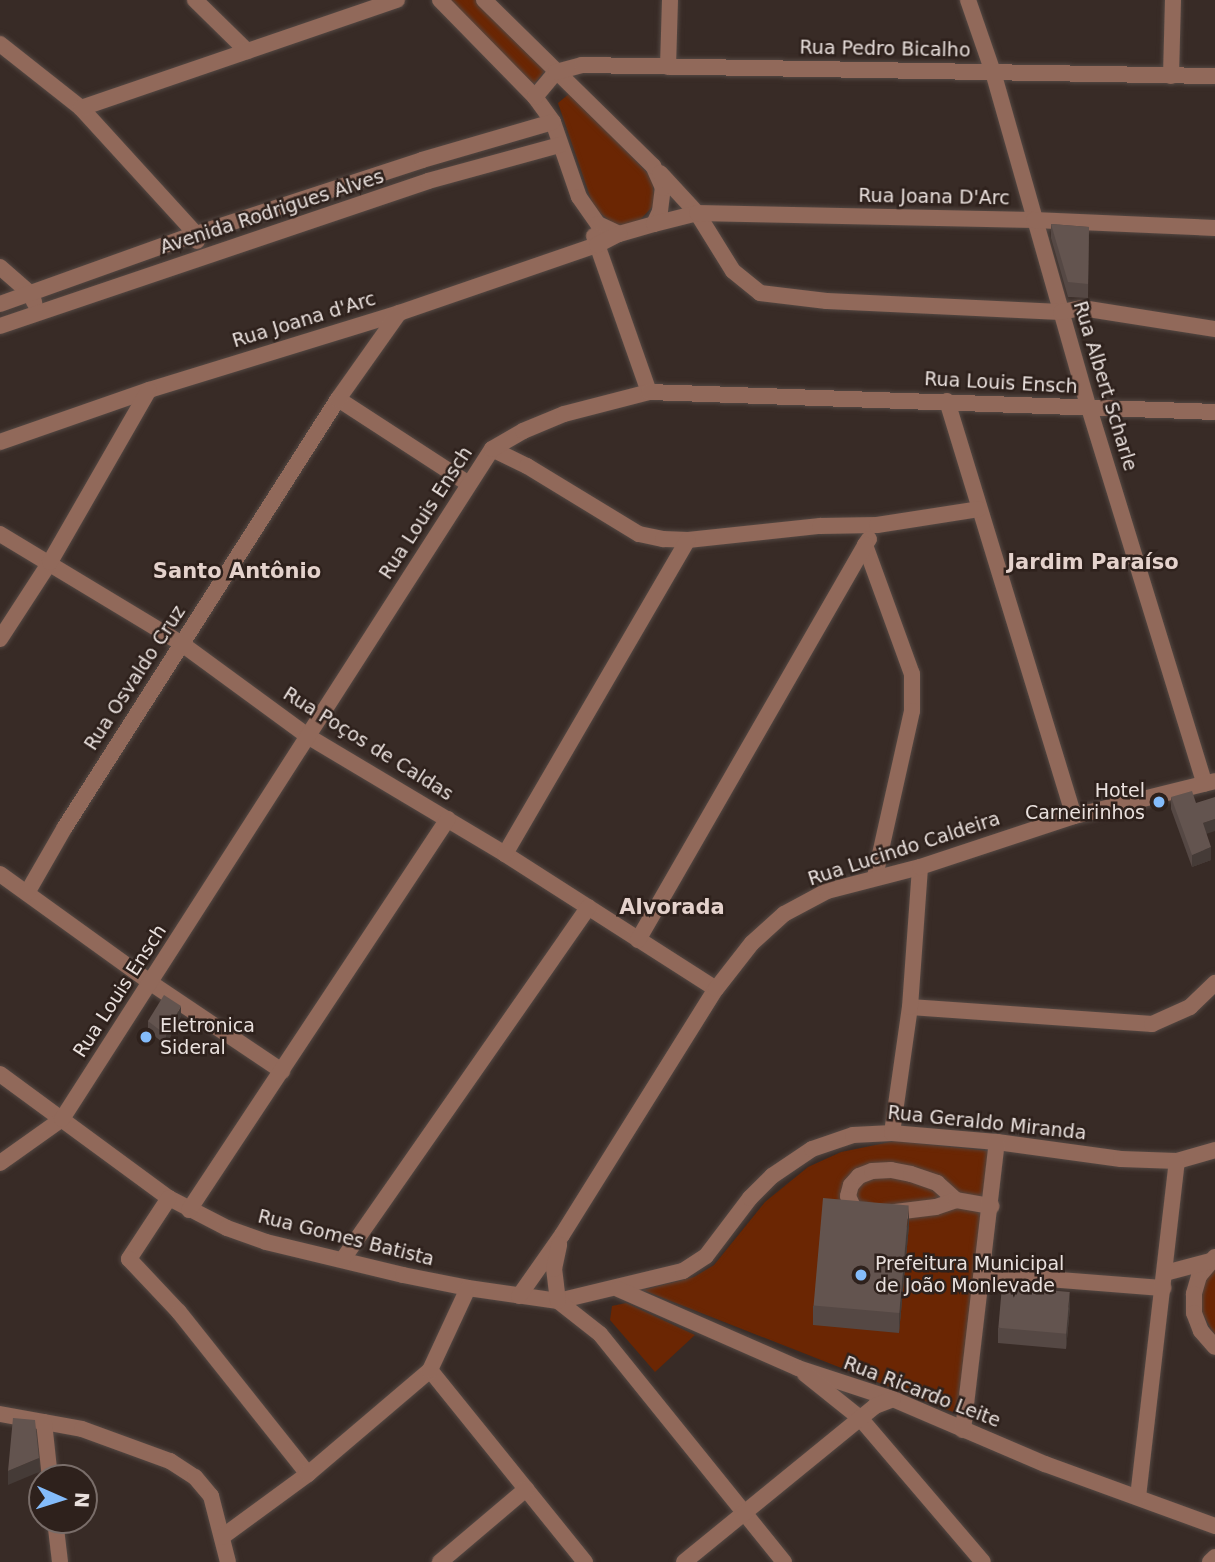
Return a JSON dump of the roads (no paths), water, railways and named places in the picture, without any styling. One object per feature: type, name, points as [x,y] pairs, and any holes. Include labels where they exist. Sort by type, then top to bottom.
[{"type":"street","points":[[195,0],[247,51]]},
{"type":"street","points":[[81,108],[397,0]]},
{"type":"street","points":[[440,0],[535,97],[553,122],[649,392]]},
{"type":"street","points":[[484,0],[697,212],[733,271],[760,293],[827,301],[1061,312],[1082,308],[1215,329]]},
{"type":"street","points":[[668,67],[670,0]]},
{"type":"street","name":"Rua Albert Scharle","points":[[968,0],[993,72],[1089,408],[1210,783]]},
{"type":"street","points":[[1171,76],[1173,0]]},
{"type":"street","points":[[0,44],[81,108],[196,234],[201,257]]},
{"type":"street","name":"Rua Pedro Bicalho","points":[[556,72],[582,65],[1215,76]]},
{"type":"street","points":[[535,97],[556,72]]},
{"type":"street","name":"Avenida Rodrigues Alves","points":[[0,304],[196,234],[422,160],[553,122]]},
{"type":"street","name":"Avenida Rodrigues Alves","points":[[0,326],[428,181],[560,145]]},
{"type":"street","points":[[422,160],[428,181]]},
{"type":"street","points":[[653,166],[663,188],[660,211],[654,224]]},
{"type":"street","points":[[579,197],[598,224],[619,234]]},
{"type":"street","name":"Rua Joana D'Arc","points":[[619,234],[697,212],[1034,220],[1215,228]]},
{"type":"street","name":"Rua Joana d'Arc","points":[[0,442],[149,390],[399,313],[597,245],[619,234]]},
{"type":"street","points":[[0,267],[31,294],[39,312]]},
{"type":"street","name":"Rua Osvaldo Cruz","points":[[27,893],[65,827],[338,399],[399,313]]},
{"type":"street","points":[[0,639],[50,562],[149,390]]},
{"type":"street","name":"Rua Louis Ensch","points":[[0,1163],[62,1119],[492,449],[523,431],[564,414],[649,392],[1215,412]]},
{"type":"street","points":[[338,399],[469,484]]},
{"type":"street","points":[[947,401],[1074,816]]},
{"type":"street","points":[[492,449],[527,466],[639,534],[688,540],[820,526],[877,525],[979,509]]},
{"type":"street","points":[[638,940],[877,525]]},
{"type":"street","name":"Rua Poços de Caldas","points":[[0,534],[182,644],[309,737],[449,819],[716,989]]},
{"type":"street","points":[[505,854],[688,540]]},
{"type":"street","points":[[865,545],[912,674],[912,711],[875,877]]},
{"type":"street","name":"Rua Lucindo Caldeira","points":[[519,1296],[562,1235],[716,989],[752,943],[784,915],[827,891],[920,867],[1074,816],[1210,783]]},
{"type":"street","points":[[189,1210],[449,819]]},
{"type":"street","points":[[892,1133],[910,1007],[920,867]]},
{"type":"street","points":[[0,874],[151,983],[282,1071]]},
{"type":"street","points":[[343,1259],[589,907]]},
{"type":"street","points":[[910,1007],[1152,1024],[1189,1007],[1215,983]]},
{"type":"street","name":"Rua Gomes Batista","points":[[0,1074],[189,1210],[266,1242],[468,1289],[519,1296]]},
{"type":"street","name":"Rua Geraldo Miranda","points":[[558,1301],[618,1289],[683,1271],[706,1256],[750,1198],[772,1176],[812,1149],[853,1135],[892,1133],[998,1142],[1121,1159],[1177,1161],[1215,1150]]},
{"type":"street","points":[[963,1430],[998,1142]]},
{"type":"street","points":[[1139,1497],[1177,1161]]},
{"type":"street","points":[[956,1200],[937,1183],[891,1170],[859,1177],[851,1185],[848,1196],[854,1209],[886,1213],[936,1207],[956,1200],[991,1206]]},
{"type":"street","points":[[169,1198],[129,1259],[179,1312],[308,1474]]},
{"type":"street","name":"Rua Lucindo Caldeira","points":[[558,1301],[554,1269],[562,1235]]},
{"type":"street","points":[[984,1274],[1164,1281],[1213,1259]]},
{"type":"street","points":[[1213,1259],[1199,1276],[1194,1294],[1194,1313],[1201,1331],[1215,1347]]},
{"type":"street","points":[[222,1537],[308,1474],[430,1370],[468,1289]]},
{"type":"street","name":"Rua Ricardo Leite","points":[[618,1289],[798,1368],[893,1399],[1045,1464],[1215,1526]]},
{"type":"street","points":[[519,1296],[558,1301],[600,1334],[784,1562]]},
{"type":"street","points":[[798,1368],[860,1418],[983,1562]]},
{"type":"street","points":[[430,1370],[585,1562]]},
{"type":"street","points":[[684,1562],[875,1406],[893,1399]]},
{"type":"street","points":[[0,1414],[82,1429],[170,1461],[195,1477],[211,1496],[228,1562]]},
{"type":"street","points":[[44,1422],[48,1464]]},
{"type":"street","points":[[440,1562],[526,1489]]},
{"type":"street","points":[[57,1534],[60,1562]]},
{"type":"street","points":[[1210,1562],[1215,1557]]},
{"type":"place","name":"Hotel Carneirinhos","points":[[1159,802]]},
{"type":"place","name":"Eletronica Sideral","points":[[146,1037]]},
{"type":"place","name":"Prefeitura Municipal de João Monlevade","points":[[861,1275]]},
{"type":"district","name":"Jardim Paraíso","points":[[1093,562]]},
{"type":"district","name":"Santo Antônio","points":[[237,571]]},
{"type":"district","name":"Alvorada","points":[[672,907]]}]
